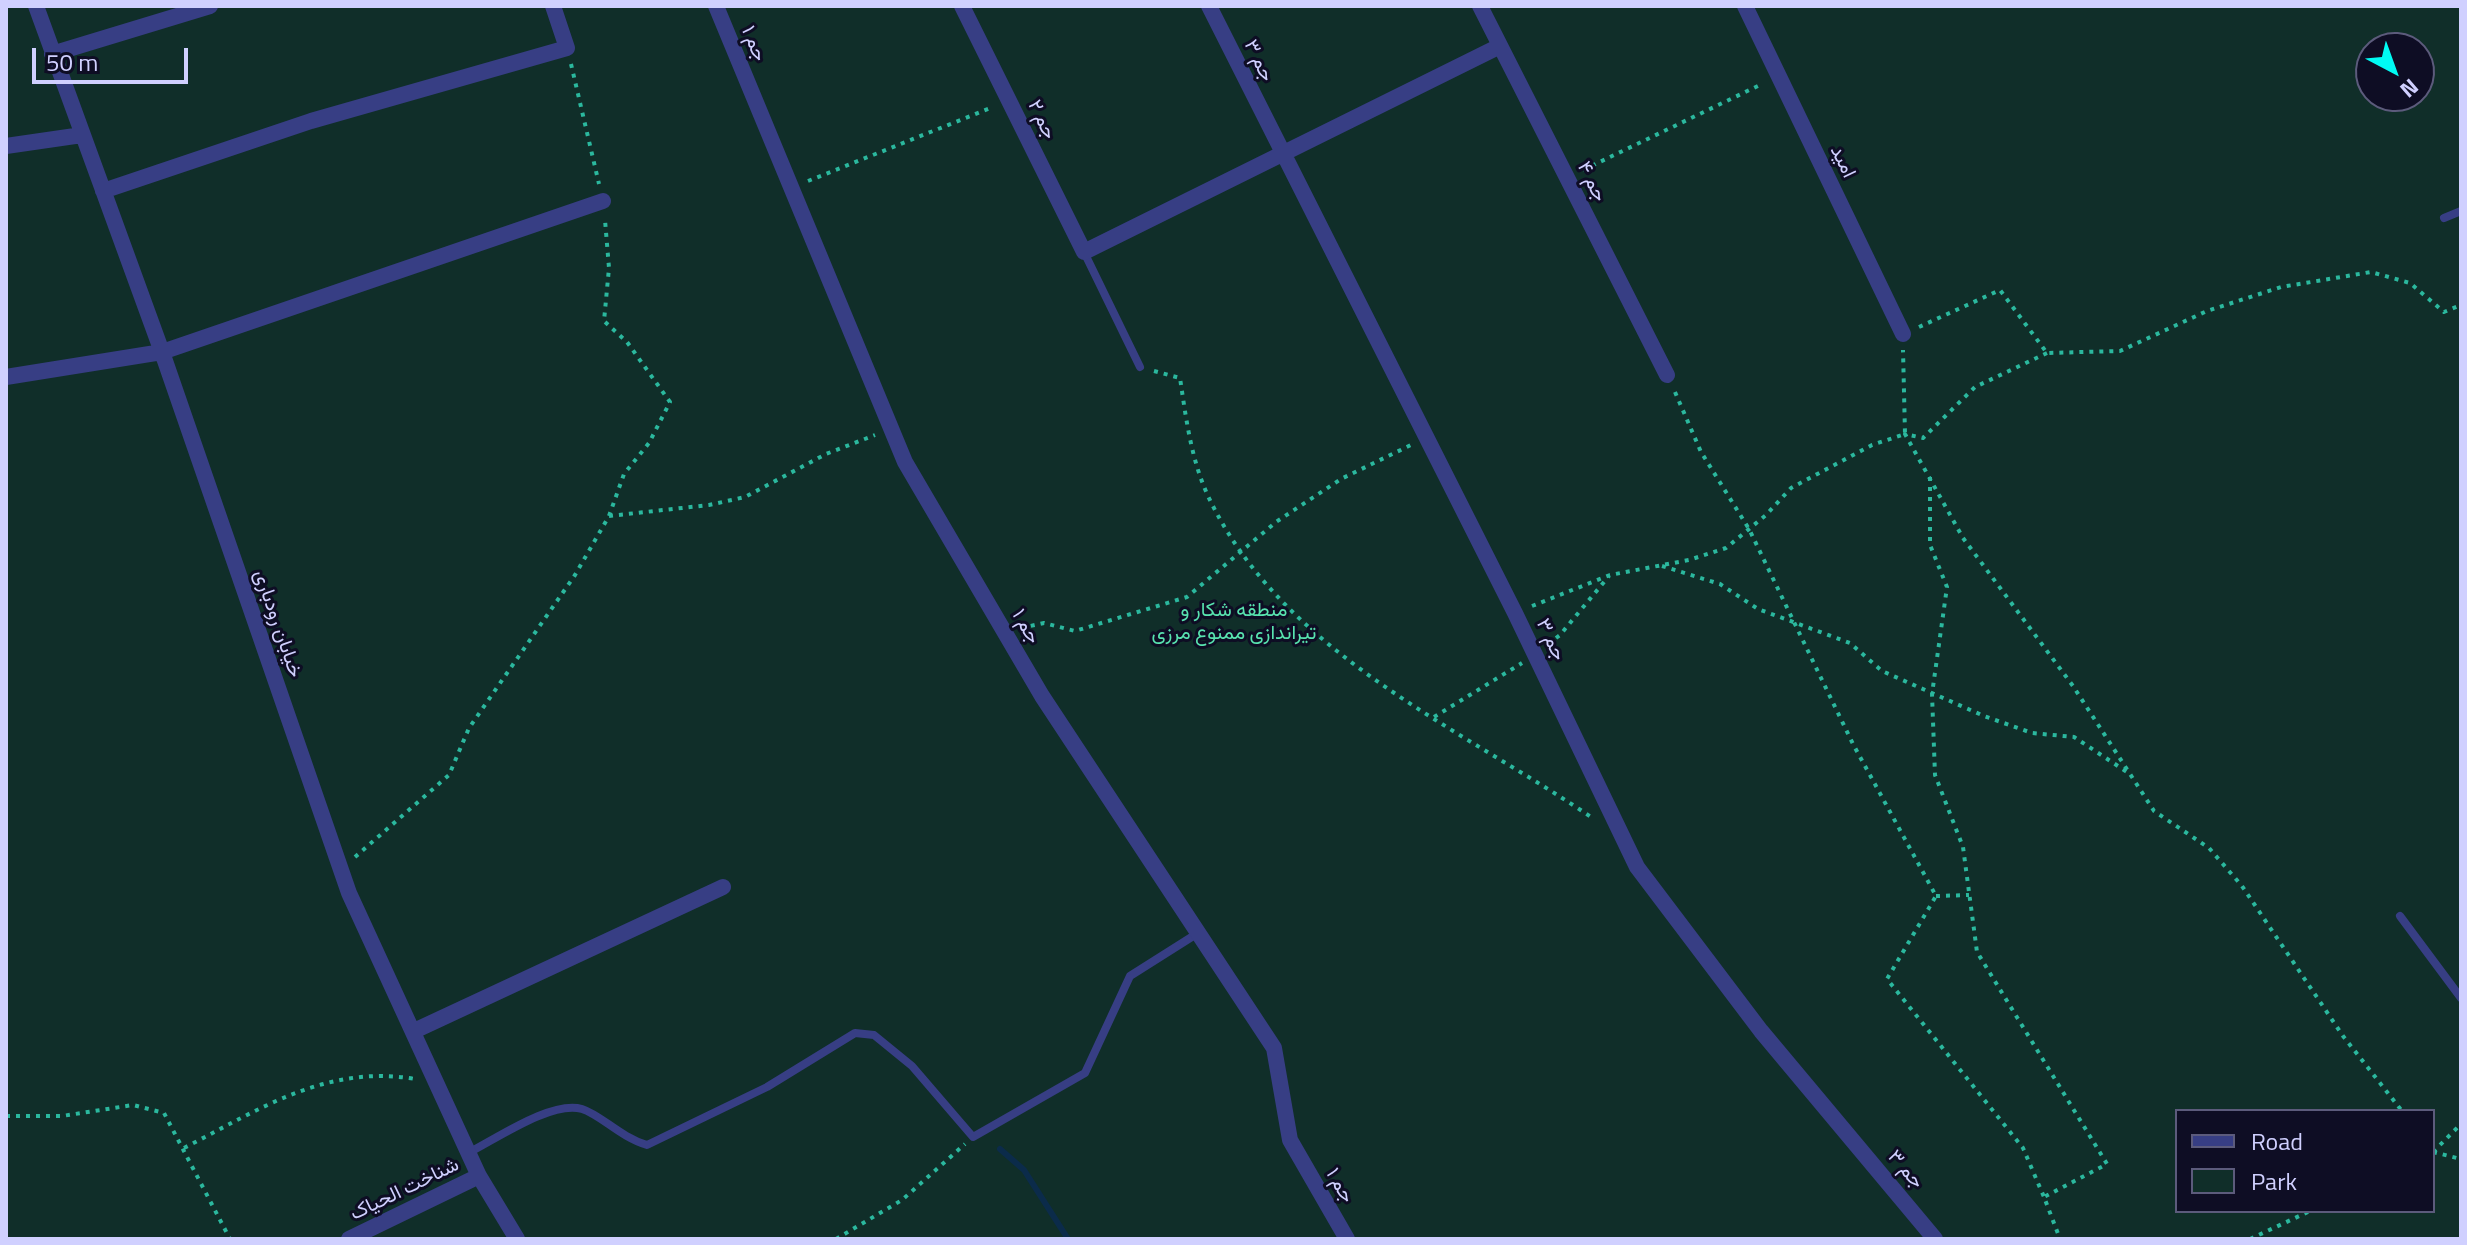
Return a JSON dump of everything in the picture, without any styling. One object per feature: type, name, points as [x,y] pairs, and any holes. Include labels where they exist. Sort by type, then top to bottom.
[{"type":"street","name":"خیابان رودباری","points":[[36,6],[162,352],[341,869],[468,1153],[517,1239]]},
{"type":"street","points":[[52,54],[210,6]]},
{"type":"street","points":[[103,191],[311,121],[567,48],[553,6]]},
{"type":"street","name":"جم ۱","points":[[716,6],[905,462],[1042,696],[1274,1048],[1290,1140],[1347,1239]]},
{"type":"street","name":"جم ۲","points":[[962,6],[1084,252]]},
{"type":"street","name":"جم ۳","points":[[1209,6],[1515,613],[1637,867],[1744,1009],[1935,1239]]},
{"type":"street","name":"جم ۴","points":[[1480,6],[1667,375]]},
{"type":"street","name":"امید","points":[[1745,6],[1903,334]]},
{"type":"street","points":[[1084,252],[1500,46]]},
{"type":"street","points":[[6,146],[82,135]]},
{"type":"street","points":[[6,377],[162,352],[603,201]]},
{"type":"street","points":[[414,1031],[723,887]]},
{"type":"street","name":"شناخت الحیاک","points":[[349,1239],[479,1176]]},
{"type":"lane","points":[[2444,218],[2461,211]]},
{"type":"lane","points":[[1084,252],[1140,367]]},
{"type":"lane","points":[[2400,916],[2461,998]]},
{"type":"lane","points":[[468,1153],[559,1107],[583,1109],[625,1138],[647,1145],[767,1087],[855,1033],[874,1035],[912,1066],[973,1137],[1085,1073],[1130,976],[1198,933]]},
{"type":"path","points":[[341,869],[449,775],[469,728],[575,575],[609,516],[624,474],[649,443],[670,402],[627,342],[604,321],[609,268],[603,201],[567,48]]},
{"type":"path","points":[[1567,178],[1779,76]]},
{"type":"path","points":[[791,188],[1009,101]]},
{"type":"path","points":[[1515,613],[1610,575],[1726,548],[1791,488],[1872,445],[1905,434],[1923,438],[1975,387],[2047,353],[2120,351],[2207,311],[2281,287],[2371,272],[2410,283],[2444,312],[2461,305]]},
{"type":"path","points":[[2047,353],[2000,290],[1903,334],[1901,379],[1905,434],[1963,538],[2073,686],[2154,811],[2209,848],[2242,886],[2343,1036],[2400,1109]]},
{"type":"path","points":[[1140,367],[1180,378],[1188,435],[1208,496],[1242,553],[1298,618],[1349,661],[1623,839]]},
{"type":"path","points":[[1667,375],[1701,452],[1749,529],[1853,744],[1936,896]]},
{"type":"path","points":[[609,516],[709,505],[745,497],[826,454],[891,428]]},
{"type":"path","points":[[1004,631],[1044,623],[1075,631],[1187,597],[1276,522],[1341,479],[1426,438]]},
{"type":"path","points":[[1930,475],[1930,545],[1947,587],[1932,694],[1935,775],[1963,847],[1977,952],[2107,1164],[2044,1197]]},
{"type":"path","points":[[1659,566],[1720,584],[1758,609],[1850,643],[1882,671],[1932,694],[2032,733],[2074,737],[2129,774]]},
{"type":"path","points":[[1936,896],[1969,895]]},
{"type":"path","points":[[1936,896],[1887,979],[2023,1148],[2060,1239]]},
{"type":"path","points":[[184,1148],[300,1089],[382,1074],[437,1083]]},
{"type":"path","points":[[6,1116],[62,1116],[133,1105],[164,1113],[230,1239]]},
{"type":"path","points":[[2435,1150],[2461,1124]]},
{"type":"path","points":[[836,1239],[902,1200],[973,1137]]},
{"type":"path","points":[[2435,1152],[2461,1159]]},
{"type":"path","points":[[2250,1239],[2306,1213]]},
{"type":"green space","name":"منطقه شکار و تیراندازی ممنوع مرزی","points":[[6,6],[2461,6],[2461,1239],[6,1239]]},
{"type":"waterway","points":[[1000,1149],[1024,1170],[1068,1239]]}]
